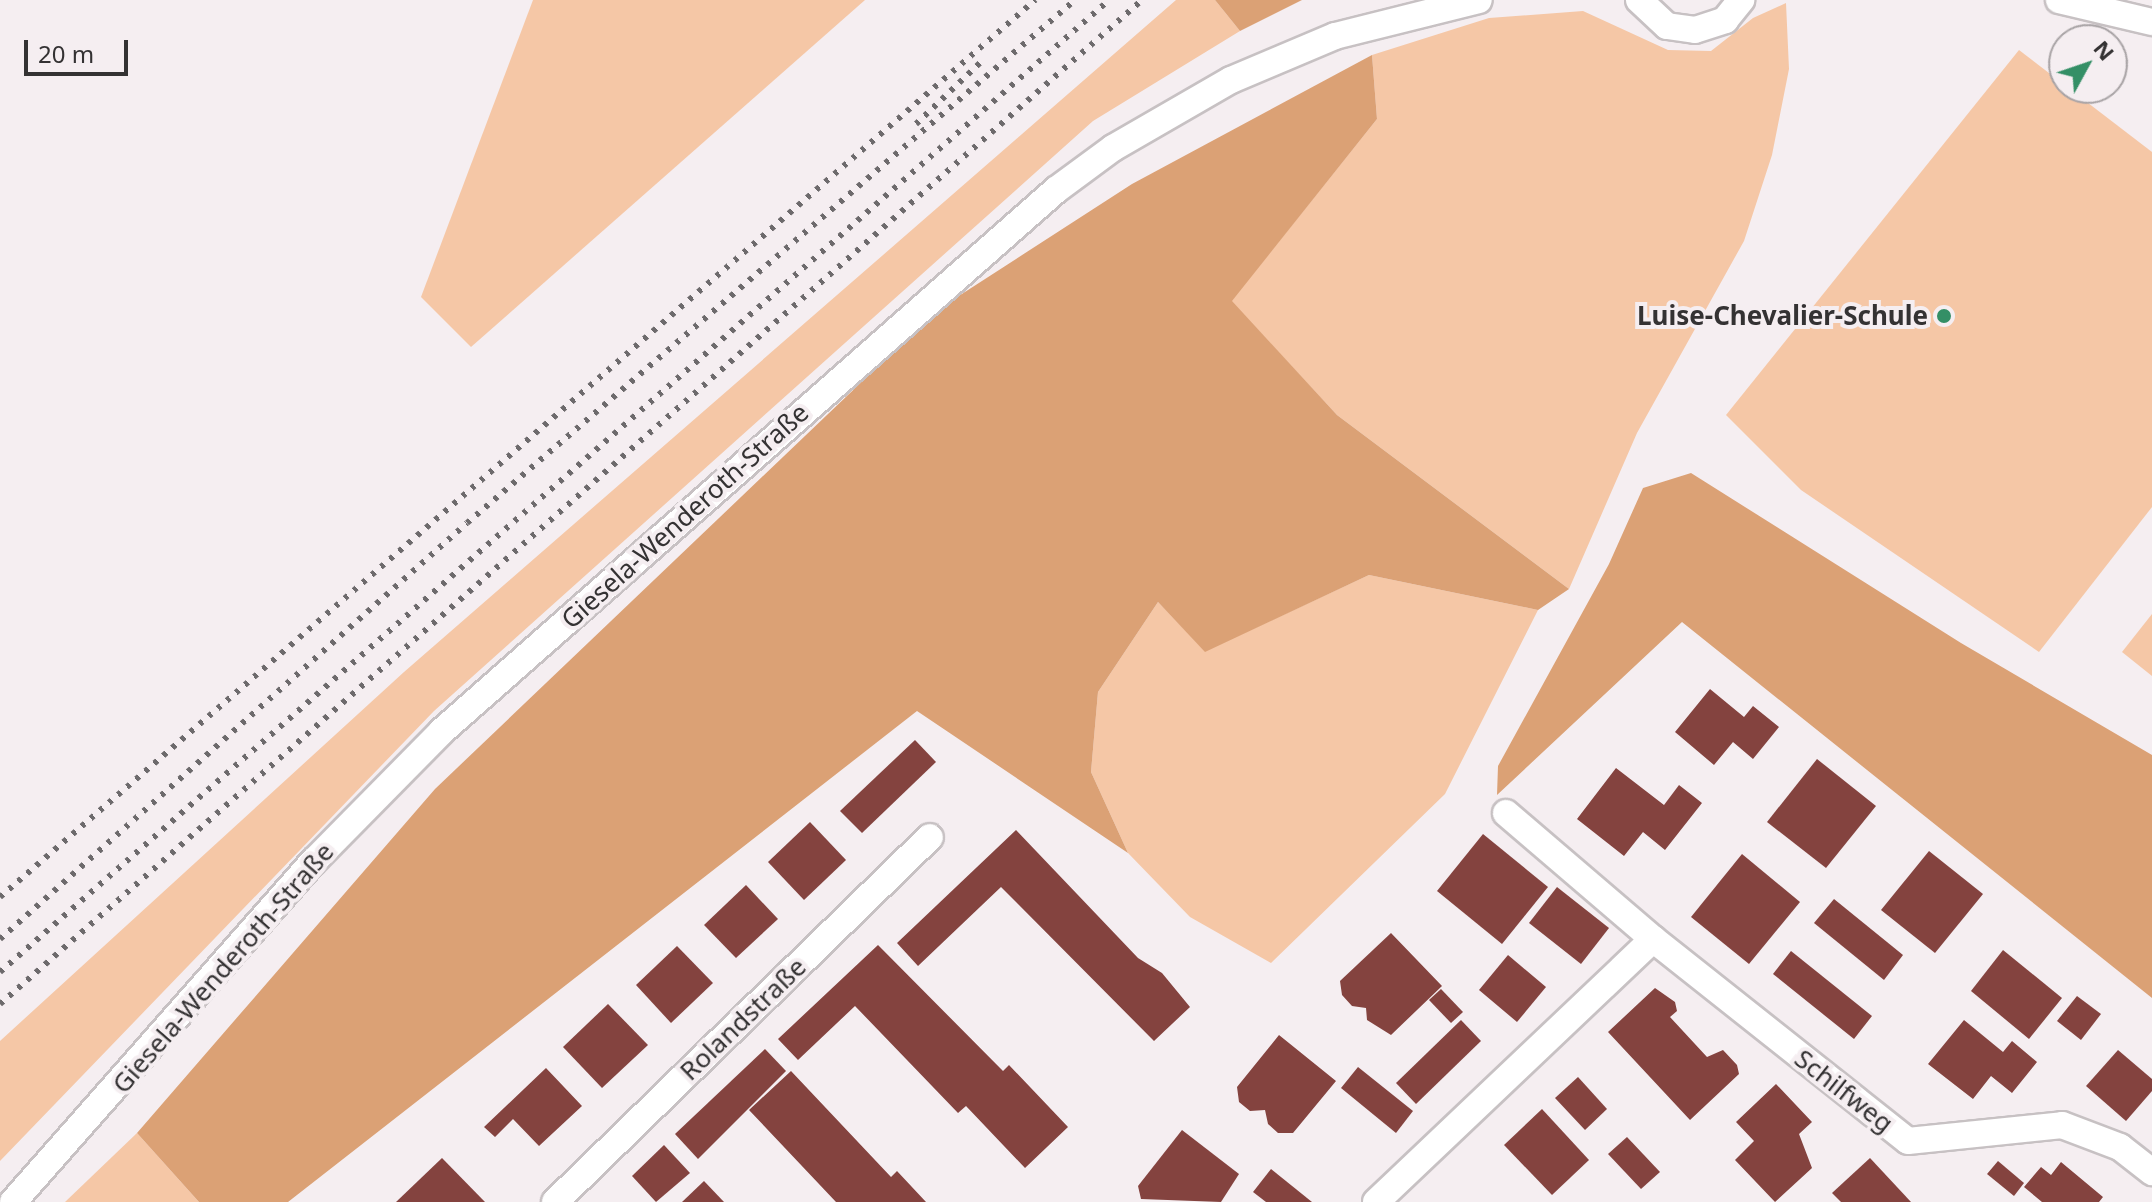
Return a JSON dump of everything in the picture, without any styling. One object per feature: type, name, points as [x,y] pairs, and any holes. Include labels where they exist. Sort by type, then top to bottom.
[{"type":"street","name":"Giesela-Wenderoth-Straße","points":[[13,1202],[314,861],[441,732],[1056,190],[1113,148],[1231,80],[1335,36],[1479,0]]},
{"type":"street","points":[[1639,0],[1667,26],[1695,30],[1725,20],[1741,0]]},
{"type":"street","points":[[2059,0],[2152,22]]},
{"type":"street","name":"Schilfweg","points":[[1506,813],[1653,939],[1908,1141],[2062,1125],[2120,1147],[2152,1172]]},
{"type":"street","name":"Rolandstraße","points":[[555,1202],[930,837]]},
{"type":"street","points":[[1376,1202],[1653,939]]},
{"type":"shaded area","points":[[533,0],[865,0],[471,347],[421,297]]},
{"type":"shaded area","points":[[1176,0],[1215,0],[1240,31],[1093,121],[434,711],[0,1161],[0,1041],[404,672]]},
{"type":"shaded area","points":[[1215,0],[1302,0],[1240,31]]},
{"type":"shaded area","points":[[1786,3],[1789,69],[1772,155],[1744,241],[1637,433],[1569,589],[1337,415],[1231,301],[1377,119],[1372,55],[1489,18],[1583,11],[1668,50],[1711,51],[1753,18]]},
{"type":"shaded area","name":"Luise-Chevalier-Schule","points":[[2019,50],[2048,72],[2048,104],[2089,104],[2152,152],[2152,507],[2039,652],[1801,490],[1726,415]]},
{"type":"shaded area","points":[[1372,55],[1377,119],[1232,301],[1337,415],[1569,589],[1538,610],[1369,575],[1205,652],[1158,602],[1098,692],[1091,772],[1128,853],[917,711],[288,1202],[199,1202],[137,1133],[435,789],[937,310],[1132,184]]},
{"type":"shaded area","points":[[1691,473],[1961,643],[2152,755],[2152,998],[1682,622],[1497,795],[1498,766],[1609,564],[1643,488]]},
{"type":"shaded area","points":[[1369,575],[1538,610],[1445,794],[1271,963],[1190,917],[1128,853],[1091,772],[1098,692],[1158,602],[1205,651]]},
{"type":"shaded area","points":[[2152,614],[2152,676],[2122,652]]},
{"type":"shaded area","points":[[137,1133],[199,1202],[65,1202]]},
{"type":"building","points":[[1710,689],[1744,717],[1753,706],[1779,727],[1753,759],[1733,742],[1714,765],[1675,732]]},
{"type":"building","points":[[915,740],[936,762],[862,833],[840,811]]},
{"type":"building","points":[[1817,759],[1876,806],[1826,868],[1767,822]]},
{"type":"building","points":[[1616,768],[1664,805],[1679,785],[1702,803],[1665,850],[1643,832],[1624,856],[1577,819]]},
{"type":"building","points":[[810,822],[846,860],[804,900],[768,862]]},
{"type":"building","points":[[1016,830],[1138,958],[1162,973],[1190,1007],[1154,1041],[1001,887],[918,966],[897,943]]},
{"type":"building","points":[[1483,834],[1548,887],[1502,944],[1437,891]]},
{"type":"building","points":[[1929,851],[1983,894],[1935,953],[1881,910]]},
{"type":"building","points":[[1742,854],[1800,902],[1749,964],[1691,917]]},
{"type":"building","points":[[746,885],[778,919],[736,958],[704,925]]},
{"type":"building","points":[[1557,887],[1609,928],[1581,964],[1529,923]]},
{"type":"building","points":[[1834,899],[1903,955],[1884,980],[1814,923]]},
{"type":"building","points":[[1391,933],[1442,986],[1391,1035],[1367,1020],[1366,1008],[1352,1006],[1342,995],[1340,981]]},
{"type":"building","points":[[878,945],[1003,1071],[1009,1065],[1068,1127],[1025,1168],[966,1106],[958,1113],[855,1006],[798,1060],[778,1039]]},
{"type":"building","points":[[677,946],[713,983],[671,1023],[636,985]]},
{"type":"building","points":[[2003,950],[2062,998],[2029,1039],[1971,991]]},
{"type":"building","points":[[1791,951],[1872,1016],[1854,1039],[1773,974]]},
{"type":"building","points":[[1508,955],[1546,987],[1517,1022],[1479,990]]},
{"type":"building","points":[[1655,988],[1675,1002],[1677,1011],[1670,1017],[1707,1057],[1723,1050],[1737,1065],[1739,1074],[1690,1120],[1608,1032]]},
{"type":"building","points":[[1441,989],[1463,1012],[1451,1023],[1429,1000]]},
{"type":"building","points":[[2077,996],[2101,1014],[2081,1040],[2057,1021]]},
{"type":"building","points":[[608,1004],[648,1045],[602,1088],[563,1047]]},
{"type":"building","points":[[1461,1020],[1481,1041],[1416,1104],[1396,1083]]},
{"type":"building","points":[[1964,1020],[2003,1052],[2012,1041],[2037,1062],[2012,1093],[1991,1076],[1973,1099],[1928,1064]]},
{"type":"building","points":[[1279,1035],[1336,1081],[1293,1133],[1278,1133],[1268,1124],[1265,1110],[1250,1111],[1239,1102],[1237,1087]]},
{"type":"building","points":[[765,1049],[786,1071],[698,1159],[675,1134]]},
{"type":"building","points":[[2118,1050],[2152,1079],[2152,1091],[2126,1121],[2086,1086]]},
{"type":"building","points":[[1358,1067],[1413,1111],[1396,1133],[1341,1088]]},
{"type":"building","points":[[546,1068],[582,1106],[539,1146],[513,1119],[495,1137],[484,1127]]},
{"type":"building","points":[[791,1071],[891,1177],[897,1171],[926,1202],[836,1202],[749,1110]]},
{"type":"building","points":[[1578,1077],[1607,1109],[1585,1130],[1555,1098]]},
{"type":"building","points":[[1776,1084],[1812,1122],[1799,1134],[1812,1168],[1775,1202],[1735,1160],[1754,1141],[1736,1122]]},
{"type":"building","points":[[1542,1109],[1589,1160],[1552,1195],[1504,1145]]},
{"type":"building","points":[[1182,1130],[1239,1174],[1221,1202],[1141,1199],[1138,1186]]},
{"type":"building","points":[[1627,1137],[1660,1172],[1641,1189],[1608,1154]]},
{"type":"building","points":[[664,1145],[690,1173],[656,1202],[632,1176]]},
{"type":"building","points":[[442,1158],[485,1202],[396,1202]]},
{"type":"building","points":[[1870,1158],[1911,1202],[1841,1202],[1832,1193]]},
{"type":"building","points":[[1998,1161],[2024,1183],[2014,1196],[1987,1174]]},
{"type":"building","points":[[2061,1162],[2103,1197],[2099,1202],[2042,1202],[2024,1187],[2041,1167],[2051,1175]]},
{"type":"building","points":[[1271,1169],[1312,1202],[1266,1202],[1253,1192]]},
{"type":"building","points":[[704,1181],[724,1202],[682,1202]]},
{"type":"railway","points":[[0,897],[1035,0]]},
{"type":"railway","points":[[0,939],[467,523],[1075,0]]},
{"type":"railway","points":[[0,972],[1109,0]]},
{"type":"railway","points":[[0,1004],[1142,0]]},
{"type":"railway","points":[[916,124],[982,61]]},
{"type":"place","name":"Luise-Chevalier-Schule","points":[[1944,316]]}]
